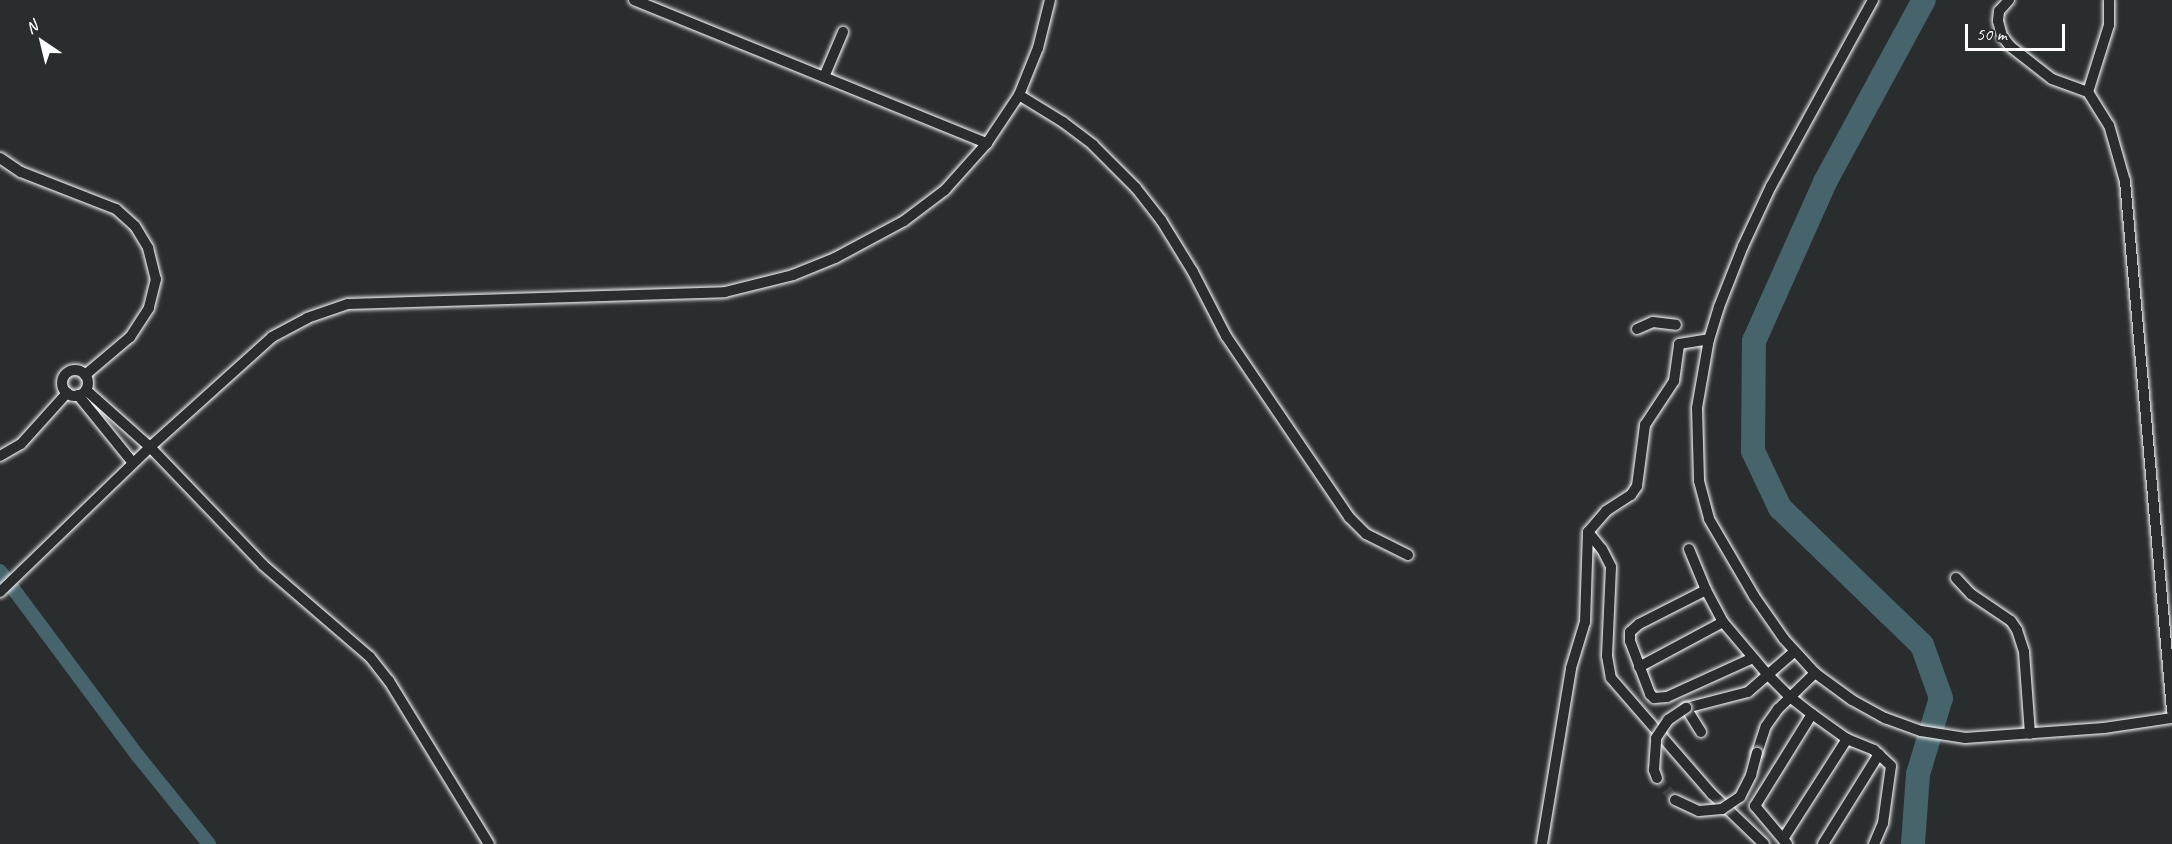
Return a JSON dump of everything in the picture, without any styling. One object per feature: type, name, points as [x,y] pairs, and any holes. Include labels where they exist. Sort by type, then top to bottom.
[{"type":"street","points":[[634,0],[987,143]]},
{"type":"street","points":[[0,592],[150,447],[272,336],[307,318],[348,304],[725,292],[793,275],[835,258],[904,220],[945,190],[987,143],[1019,95],[1038,48],[1050,0]]},
{"type":"street","points":[[1873,0],[1771,186],[1743,246],[1709,339],[1697,408],[1699,481],[1709,519],[1760,605],[1795,651],[1815,673],[1852,700],[1885,718],[1921,731],[1965,738],[2030,734],[2172,718]]},
{"type":"street","points":[[2088,92],[2109,26],[2109,0]]},
{"type":"street","points":[[2004,1],[1998,21],[2002,36],[2011,48],[2052,79],[2088,92],[2109,125],[2125,181],[2172,711]]},
{"type":"street","points":[[824,77],[843,32]]},
{"type":"street","points":[[1019,95],[1063,122],[1093,146],[1136,188],[1161,220],[1193,272],[1226,336],[1349,517],[1366,534],[1408,555]]},
{"type":"street","points":[[0,158],[21,172],[116,209],[135,226],[148,248],[156,279],[149,308],[130,337],[85,375]]},
{"type":"street","points":[[1636,329],[1653,322],[1676,325]]},
{"type":"street","points":[[1542,844],[1571,668],[1586,614],[1588,532],[1606,511],[1631,495],[1637,486],[1646,425],[1674,381],[1679,345],[1709,339]]},
{"type":"street","points":[[85,375],[75,370],[66,375],[62,384],[115,415],[150,447],[263,564],[370,657],[389,681],[489,844]]},
{"type":"street","points":[[0,456],[21,444],[87,385],[85,375]]},
{"type":"street","points":[[77,393],[134,463]]},
{"type":"street","points":[[104,427],[115,415]]},
{"type":"street","points":[[1588,532],[1602,549],[1611,567],[1607,656],[1611,678],[1712,794],[1764,844]]},
{"type":"street","points":[[1689,549],[1706,590],[1723,622],[1768,675],[1790,697],[1812,714],[1847,739],[1879,754],[1891,766],[1884,823],[1874,844]]},
{"type":"street","points":[[1956,578],[1971,594],[2011,621],[2017,630],[2024,652],[2030,734]]},
{"type":"street","points":[[1706,590],[1632,628],[1630,641],[1650,694],[1660,699],[1753,658]]},
{"type":"street","points":[[1639,667],[1723,622]]},
{"type":"street","points":[[1658,778],[1654,770],[1656,738],[1668,720],[1686,708],[1748,692],[1795,651]]},
{"type":"street","points":[[1675,800],[1699,811],[1722,809],[1740,797],[1751,775],[1766,726],[1790,697],[1815,673]]},
{"type":"street","points":[[1686,708],[1701,732]]},
{"type":"street","points":[[1812,714],[1755,806],[1785,842],[1847,739]]},
{"type":"street","points":[[1823,844],[1879,754]]},
{"type":"waterway","points":[[1913,844],[1918,774],[1941,698],[1922,645],[1780,508],[1753,451],[1754,341],[1825,182],[1924,0]]},
{"type":"waterway","points":[[0,571],[138,756],[209,844]]},
{"type":"tunnel","points":[[1657,778],[1675,800]]}]
